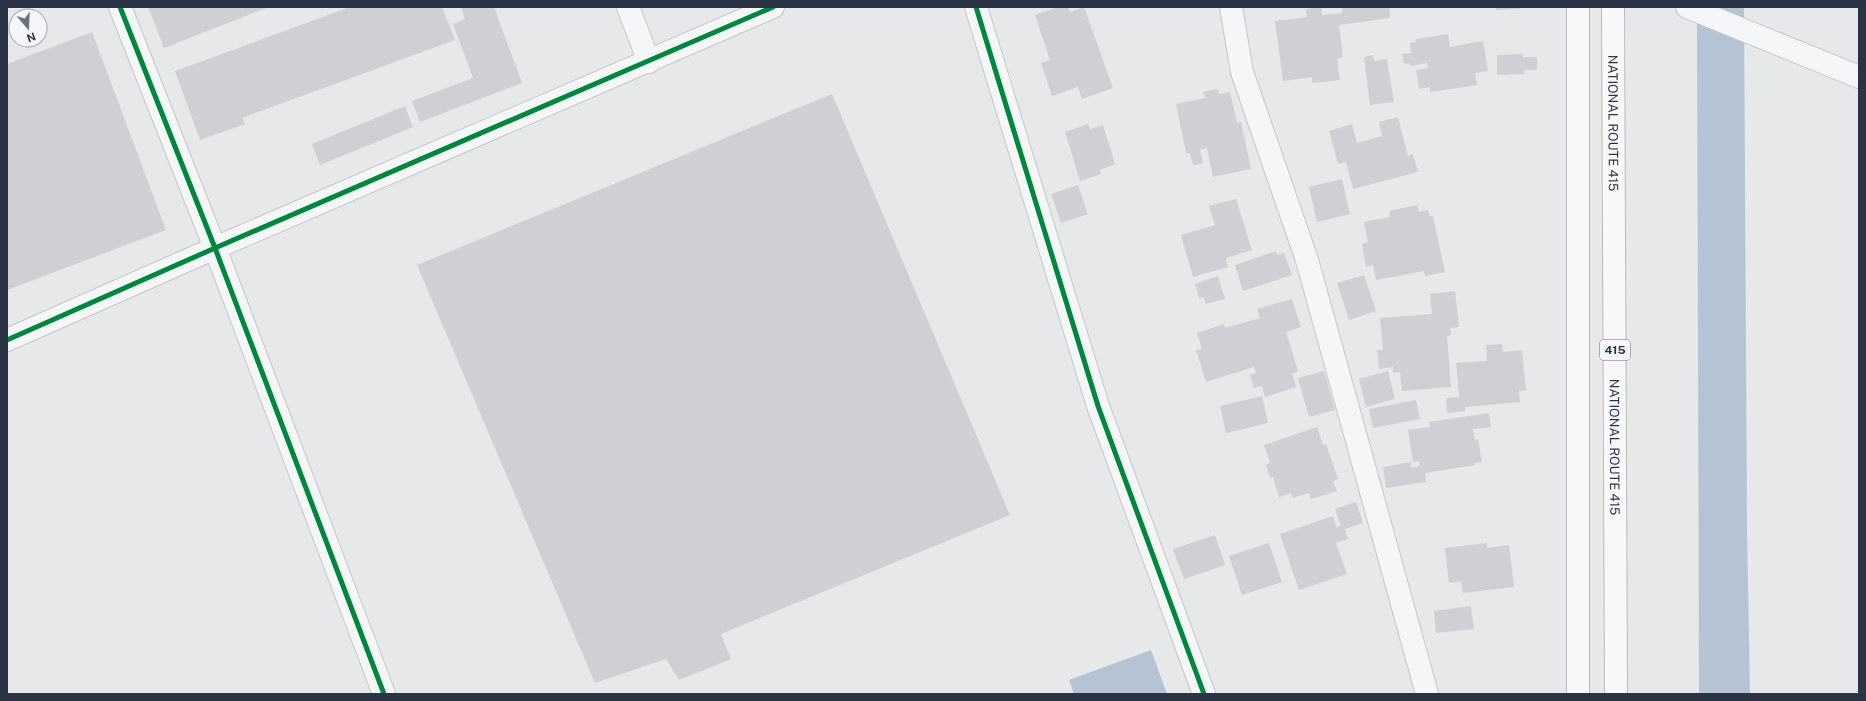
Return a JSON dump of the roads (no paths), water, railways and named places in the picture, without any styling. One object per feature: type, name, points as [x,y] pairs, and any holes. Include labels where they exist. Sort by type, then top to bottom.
[{"type":"highway","points":[[1578,7],[1578,694]]},
{"type":"highway","name":"NATIONAL ROUTE 415","points":[[1613,7],[1616,694]]},
{"type":"street","points":[[120,7],[215,248],[384,694]]},
{"type":"street","points":[[628,7],[649,62]]},
{"type":"street","points":[[7,340],[215,248],[649,62],[773,7]]},
{"type":"street","points":[[976,7],[1098,406],[1204,694]]},
{"type":"street","points":[[1231,7],[1242,72],[1307,260],[1427,694]]},
{"type":"street","points":[[1687,7],[1755,36],[1859,77]]},
{"type":"water","points":[[1697,7],[1744,7],[1747,529],[1750,694],[1699,694]]},
{"type":"water","points":[[1151,650],[1167,694],[1074,694],[1069,680]]}]
